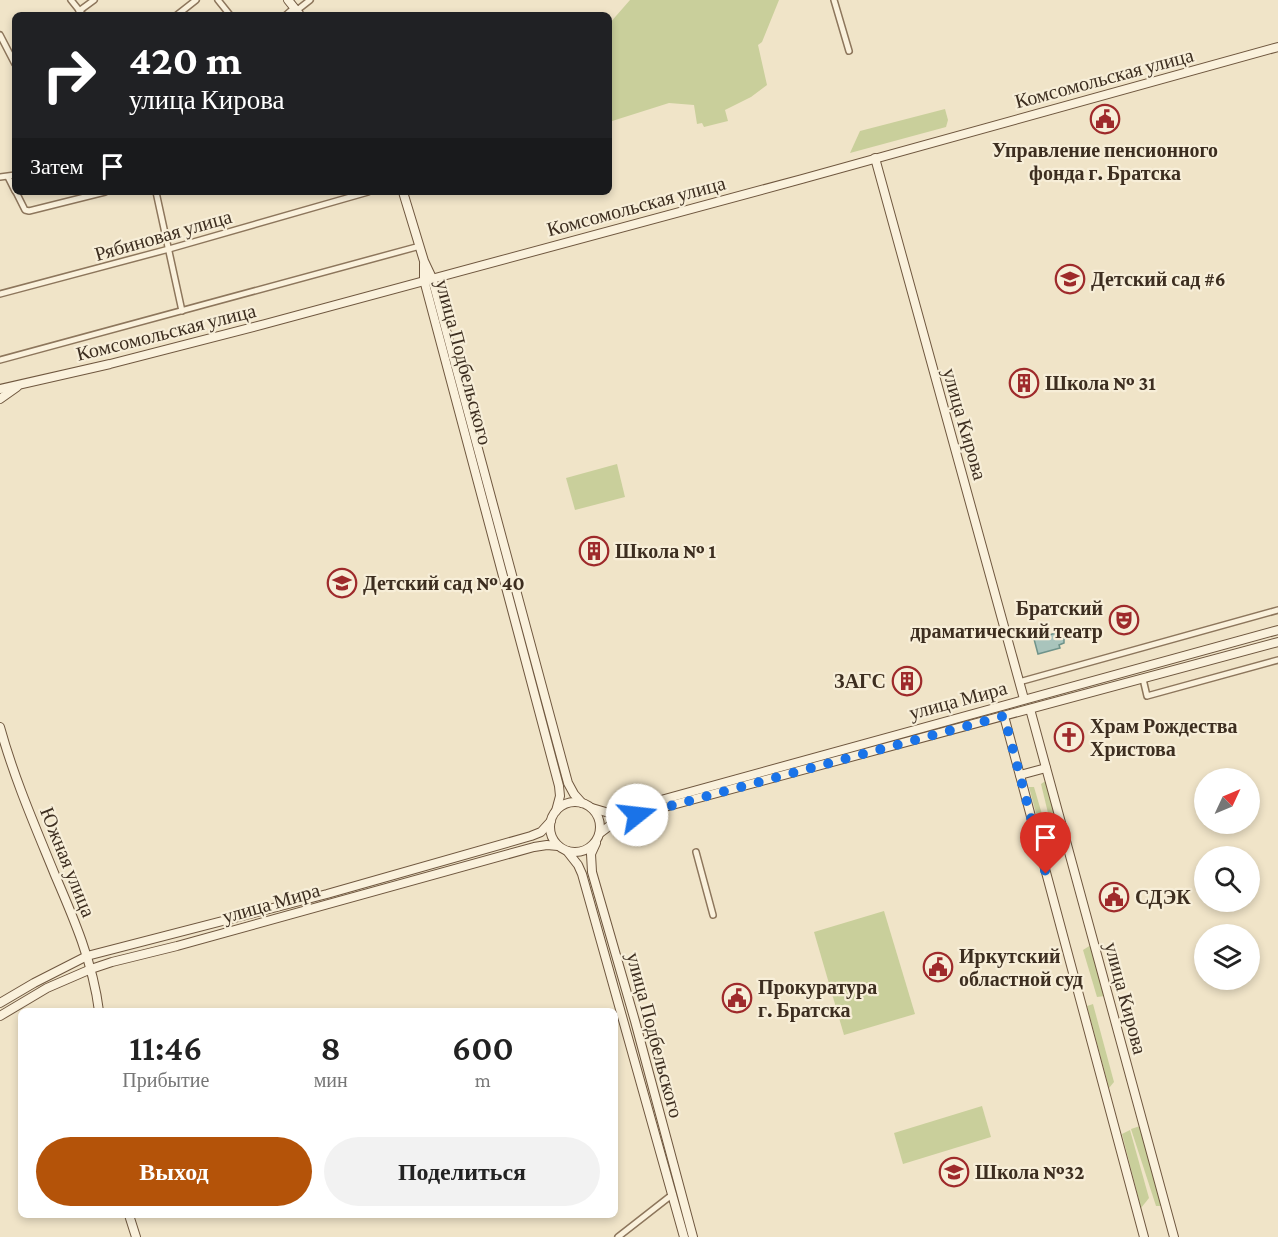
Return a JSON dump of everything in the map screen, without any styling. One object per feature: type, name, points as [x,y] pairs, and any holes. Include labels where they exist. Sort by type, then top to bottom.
[{"type":"main road","points":[[288,0],[297,11]]},
{"type":"main road","name":"Комсомольская улица","points":[[0,389],[174,347],[802,179],[1278,47]]},
{"type":"main road","name":"улица Кирова","points":[[875,158],[1024,699]]},
{"type":"main road","name":"улица Подбельского","points":[[404,195],[568,783],[582,803]]},
{"type":"main road","name":"улица Подбельского","points":[[455,379],[559,786],[560,796],[556,811]]},
{"type":"main road","points":[[0,399],[21,384]]},
{"type":"main road","name":"улица Мира","points":[[649,807],[908,731],[1278,630]]},
{"type":"main road","name":"улица Мира","points":[[649,807],[911,742],[1278,642]]},
{"type":"main road","points":[[1073,687],[1076,697]]},
{"type":"main road","name":"улица Кирова","points":[[1030,709],[1174,1237]]},
{"type":"main road","points":[[1004,716],[1144,1237]]},
{"type":"main road","name":"Южная улица","points":[[0,727],[29,813],[87,956],[98,1008]]},
{"type":"main road","points":[[908,731],[911,742]]},
{"type":"main road","points":[[1020,775],[1046,768]]},
{"type":"main road","points":[[592,808],[599,817],[600,833],[596,843],[583,852],[567,851],[558,846],[550,832],[551,821],[556,811],[571,802],[582,803],[602,812],[614,813],[649,807]]},
{"type":"main road","points":[[600,833],[616,821],[649,807]]},
{"type":"main road","name":"улица Мира","points":[[0,1003],[87,956],[327,894],[522,839],[540,832],[551,821]]},
{"type":"main road","name":"улица Подбельского","points":[[596,843],[591,854],[592,872],[661,1137],[684,1237]]},
{"type":"main road","name":"улица Мира","points":[[0,1016],[36,994],[91,969],[534,847],[558,846]]},
{"type":"main road","name":"улица Подбельского","points":[[567,851],[582,874],[693,1237]]},
{"type":"main road","points":[[130,1218],[136,1237]]},
{"type":"street","points":[[70,0],[80,12]]},
{"type":"street","points":[[82,12],[94,0]]},
{"type":"street","points":[[181,12],[196,0]]},
{"type":"street","points":[[218,0],[228,12]]},
{"type":"street","points":[[297,11],[310,0]]},
{"type":"street","points":[[834,0],[849,51]]},
{"type":"street","points":[[0,35],[12,58]]},
{"type":"street","points":[[0,177],[12,176]]},
{"type":"street","points":[[8,177],[12,185]]},
{"type":"street","points":[[17,195],[25,210],[29,211],[93,195]]},
{"type":"street","points":[[157,195],[182,311]]},
{"type":"street","name":"Рябиновая улица","points":[[0,294],[358,195]]},
{"type":"street","points":[[0,360],[420,246]]},
{"type":"street","points":[[1019,682],[1278,610]]},
{"type":"street","points":[[1143,679],[1147,696],[1278,660]]},
{"type":"street","points":[[696,852],[713,915]]},
{"type":"street","points":[[618,1237],[673,1194]]},
{"type":"green space","points":[[630,0],[779,0],[762,42],[758,45],[767,85],[751,97],[725,110],[728,121],[704,127],[702,123],[697,124],[694,105],[669,103],[612,121],[612,21]]},
{"type":"green space","points":[[945,109],[948,120],[946,127],[850,153],[860,131]]},
{"type":"green space","points":[[617,464],[625,497],[575,510],[566,478]]},
{"type":"green space","points":[[1047,780],[1064,841],[1055,842],[1041,784]]},
{"type":"green space","points":[[1029,787],[1034,787],[1051,845],[1045,847]]},
{"type":"green space","points":[[884,911],[915,1014],[844,1035],[814,932]]},
{"type":"green space","points":[[1091,945],[1105,996],[1097,997],[1083,950]]},
{"type":"green space","points":[[1093,1004],[1114,1082],[1109,1088],[1087,1006]]},
{"type":"green space","points":[[982,1106],[991,1137],[903,1164],[894,1133]]},
{"type":"green space","points":[[1140,1126],[1162,1206],[1156,1206],[1131,1129]]},
{"type":"green space","points":[[1130,1130],[1149,1198],[1141,1208],[1122,1134]]},
{"type":"water","points":[[1056,633],[1056,636],[1062,634],[1064,636],[1064,643],[1059,645],[1060,648],[1038,654],[1034,639]]},
{"type":"place","name":"Управление пенсионного фонда г. Братска","points":[[1105,119]]},
{"type":"place","name":"Детский сад #6","points":[[1070,279]]},
{"type":"place","name":"Школа № 31","points":[[1024,383]]},
{"type":"place","name":"Школа № 1","points":[[594,551]]},
{"type":"place","name":"Детский сад № 40","points":[[342,583]]},
{"type":"place","name":"Братский драматический театр","points":[[1124,620]]},
{"type":"place","name":"ЗАГС","points":[[907,681]]},
{"type":"place","name":"Храм Рождества Христова","points":[[1069,737]]},
{"type":"place","name":"СДЭК","points":[[1114,897]]},
{"type":"place","name":"Иркутский областной суд","points":[[938,967]]},
{"type":"place","name":"Прокуратура г. Братска","points":[[737,998]]},
{"type":"place","name":"Школа №32","points":[[954,1172]]},
{"type":"route","points":[[637,815],[1004,716],[1046,874]]}]
